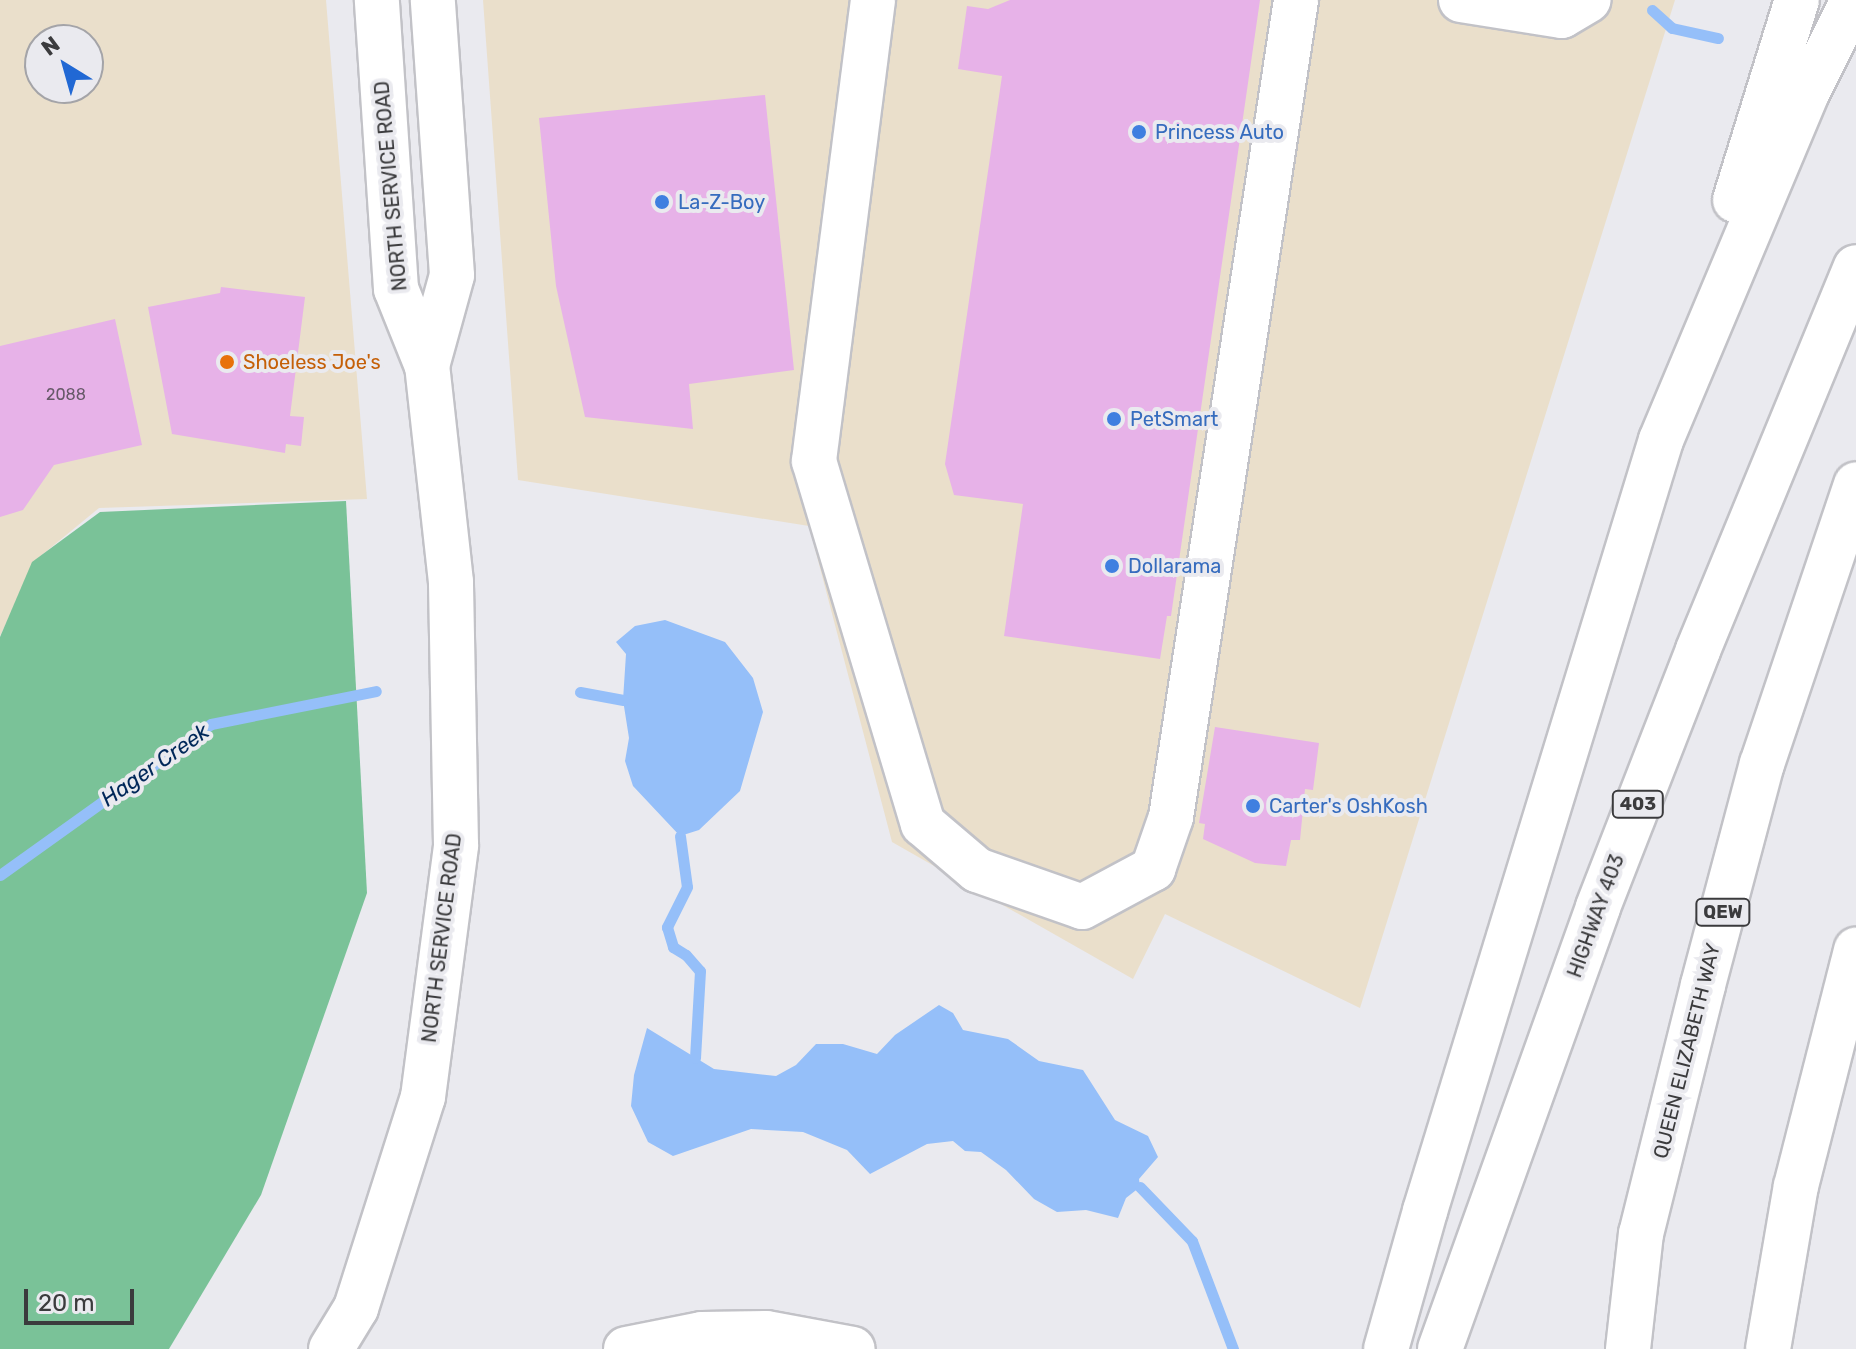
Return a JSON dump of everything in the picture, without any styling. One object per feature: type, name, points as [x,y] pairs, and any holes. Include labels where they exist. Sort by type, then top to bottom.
[{"type":"main road","name":"NORTH SERVICE ROAD","points":[[331,1349],[356,1308],[423,1097],[456,845],[451,582],[427,366],[396,289],[377,0]]},
{"type":"main road","name":"NORTH SERVICE ROAD","points":[[427,366],[452,275],[433,0]]},
{"type":"main road","points":[[873,0],[814,461],[923,824],[977,870],[1082,907],[1153,869],[1171,817],[1296,0]]},
{"type":"main road","points":[[1461,0],[1562,16],[1589,0]]},
{"type":"main road","points":[[1386,1349],[1425,1211],[1797,0]]},
{"type":"main road","points":[[1661,440],[1808,91],[1853,0]]},
{"type":"main road","name":"HIGHWAY 403","points":[[1440,1349],[1598,907],[1698,650],[1856,267]]},
{"type":"main road","name":"QUEEN ELIZABETH WAY","points":[[1628,1349],[1641,1234],[1715,941],[1762,764],[1856,484]]},
{"type":"main road","points":[[1768,1349],[1796,1186],[1856,950]]},
{"type":"main road","points":[[626,1349],[702,1334],[766,1333],[853,1349]]},
{"type":"shaded area","points":[[0,0],[326,0],[367,499],[99,508],[37,559],[0,636]]},
{"type":"shaded area","points":[[483,0],[1675,0],[1360,1008],[1165,914],[1133,979],[892,842],[809,526],[518,480]]},
{"type":"green space","points":[[346,501],[367,893],[261,1195],[169,1349],[0,1349],[0,637],[32,562],[100,512]]},
{"type":"water","points":[[665,620],[725,642],[753,678],[763,712],[740,791],[699,830],[680,836],[633,786],[625,761],[629,738],[623,700],[626,654],[616,642],[635,626]]},
{"type":"water","points":[[939,1005],[953,1013],[963,1030],[1008,1039],[1039,1061],[1083,1070],[1115,1120],[1148,1136],[1158,1157],[1139,1179],[1140,1187],[1126,1198],[1118,1218],[1086,1210],[1057,1212],[1034,1199],[1006,1170],[981,1152],[965,1151],[953,1141],[927,1144],[870,1174],[847,1150],[803,1132],[751,1129],[673,1156],[648,1142],[631,1106],[634,1075],[647,1028],[714,1069],[776,1076],[796,1065],[816,1044],[843,1044],[877,1054],[895,1035]]},
{"type":"building","points":[[1010,0],[1260,0],[1171,616],[1167,616],[1160,659],[1004,636],[1023,504],[954,495],[945,464],[1002,76],[958,69],[967,6],[988,9]]},
{"type":"building","name":"La-Z-Boy","points":[[765,95],[794,370],[689,384],[693,429],[585,417],[556,286],[539,118]]},
{"type":"building","name":"Shoeless Joe's","points":[[221,287],[305,297],[290,416],[304,417],[301,446],[286,444],[285,453],[172,434],[148,307],[220,293]]},
{"type":"building","points":[[115,319],[142,445],[54,465],[23,510],[0,517],[0,346]]},
{"type":"building","name":"Carter's OshKosh","points":[[1215,727],[1319,743],[1313,790],[1305,789],[1300,840],[1291,840],[1286,866],[1255,863],[1203,839],[1205,824],[1199,823]]},
{"type":"waterway","points":[[1652,10],[1672,28],[1718,38]]},
{"type":"waterway","name":"Hager Creek","points":[[0,875],[211,724],[376,691]]},
{"type":"waterway","name":"Hager Creek","points":[[580,692],[623,700]]},
{"type":"waterway","name":"Hager Creek","points":[[680,836],[687,887],[667,927],[673,947],[686,955],[700,971],[695,1058]]},
{"type":"waterway","name":"Hager Creek","points":[[1140,1187],[1192,1241],[1233,1349]]},
{"type":"place","name":"Princess Auto","points":[[1139,132]]},
{"type":"place","name":"La-Z-Boy","points":[[662,202]]},
{"type":"place","name":"Shoeless Joe's","points":[[227,362]]},
{"type":"place","name":"PetSmart","points":[[1114,419]]},
{"type":"place","name":"Dollarama","points":[[1112,566]]},
{"type":"place","name":"Carter's OshKosh","points":[[1253,806]]}]
